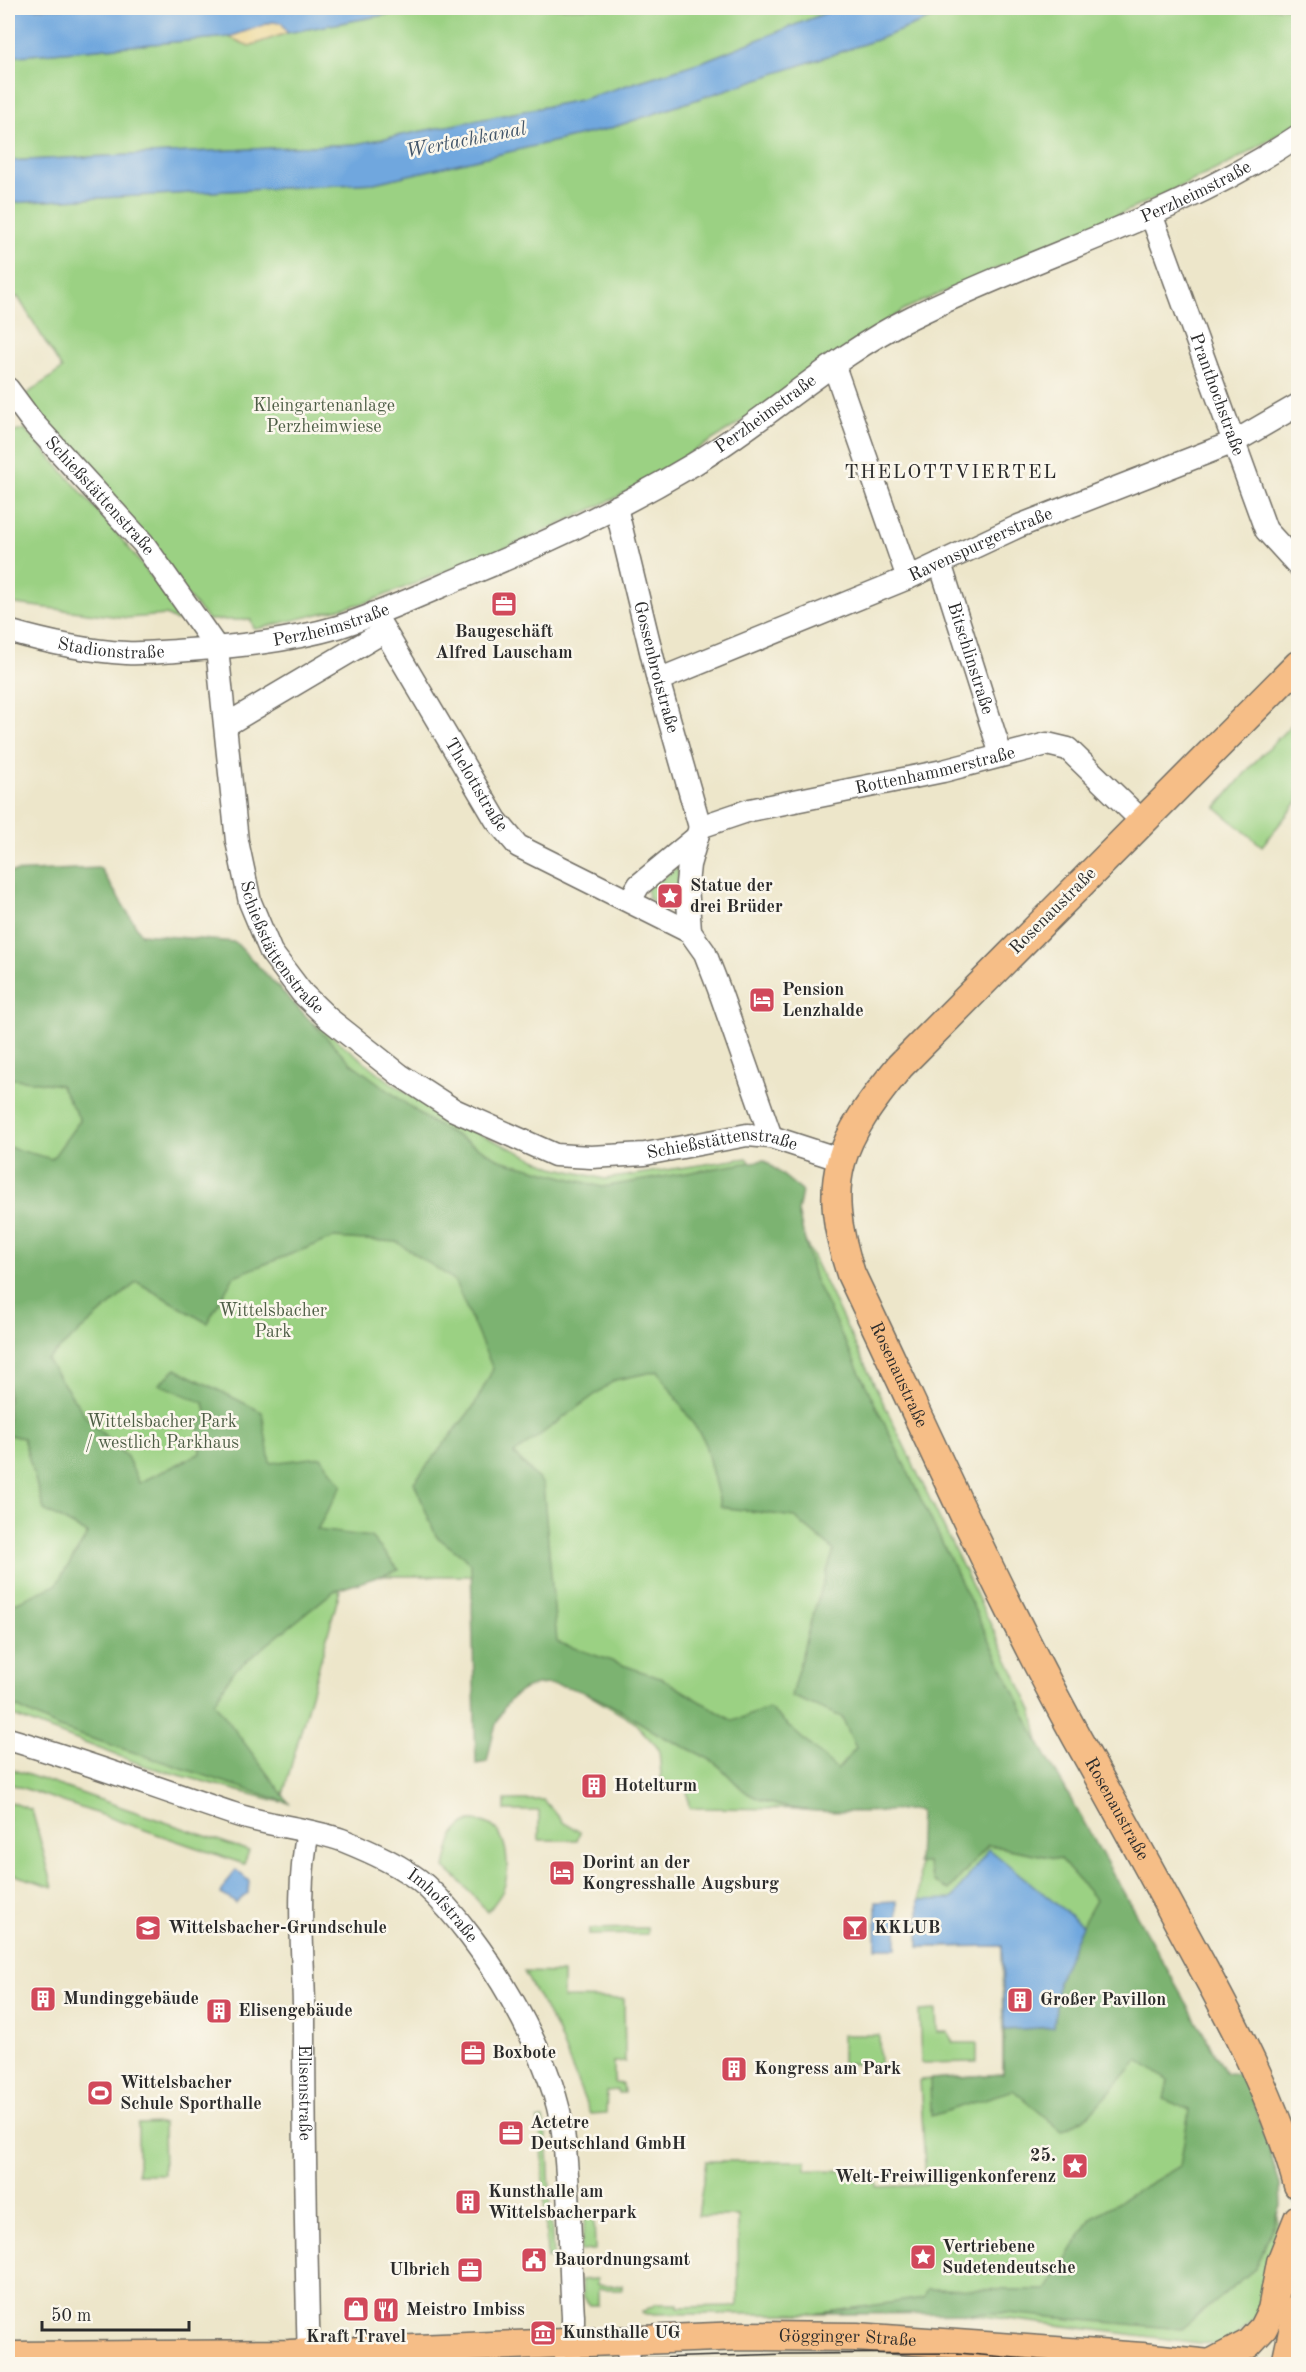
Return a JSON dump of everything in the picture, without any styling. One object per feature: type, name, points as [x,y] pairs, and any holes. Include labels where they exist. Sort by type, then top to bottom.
[{"type":"main road","name":"Rosenaustraße","points":[[1299,666],[900,1066],[860,1117],[848,1140],[842,1160],[835,1208],[840,1242],[851,1274],[1011,1611],[1264,2084],[1286,2141],[1299,2185]]},
{"type":"main road","points":[[1210,2364],[1248,2344],[1263,2328],[1272,2310],[1281,2262],[1299,2219]]},
{"type":"main road","points":[[1286,2364],[1299,2308]]},
{"type":"main road","name":"Gögginger Straße","points":[[8,2356],[309,2359],[628,2353],[742,2336],[857,2337],[1131,2356],[1210,2364]]},
{"type":"street","name":"Perzheimstraße","points":[[226,725],[378,623],[616,507],[695,463],[834,366],[909,318],[1151,214],[1237,173],[1299,136]]},
{"type":"street","name":"Pranthochstraße","points":[[1151,214],[1266,530],[1299,565]]},
{"type":"street","points":[[834,366],[908,578]]},
{"type":"street","name":"Schießstättenstraße","points":[[8,389],[34,424],[143,543],[218,648],[237,841],[250,902],[271,952],[302,993],[329,1019],[400,1075],[454,1110],[555,1155],[591,1157],[645,1154],[747,1135],[771,1137],[842,1160]]},
{"type":"street","name":"Ravenspurgerstraße","points":[[658,680],[908,578],[1019,526],[1234,442],[1299,405]]},
{"type":"street","name":"Gossenbrotstraße","points":[[616,507],[698,832]]},
{"type":"street","name":"Bitschlinstraße","points":[[940,563],[1001,755]]},
{"type":"street","name":"Perzheimstraße","points":[[218,648],[338,627],[378,623]]},
{"type":"street","name":"Thelottstraße","points":[[378,623],[496,820],[518,846],[690,932],[705,953],[716,980],[771,1137]]},
{"type":"street","name":"Stadionstraße","points":[[8,631],[48,642],[128,653],[218,648]]},
{"type":"street","name":"Rottenhammerstraße","points":[[698,832],[750,810],[943,771],[1047,744],[1068,749],[1142,821]]},
{"type":"street","points":[[630,900],[639,885],[698,832]]},
{"type":"street","points":[[690,932],[687,884],[689,865],[698,832]]},
{"type":"street","name":"Imhofstraße","points":[[8,1739],[250,1819],[340,1840],[376,1856],[425,1885],[472,1939],[512,2001],[529,2032],[553,2088],[563,2132],[569,2354]]},
{"type":"street","name":"Elisenstraße","points":[[308,1833],[303,1853],[303,1968],[309,2359]]},
{"type":"green space","points":[[422,8],[838,8],[704,61],[580,100],[356,144],[8,161],[8,57],[229,37],[249,46],[287,33]]},
{"type":"green space","name":"Kleingartenanlage Perzheimwiese","points":[[958,8],[1298,8],[1298,123],[1232,162],[905,309],[727,431],[618,497],[530,538],[368,602],[261,628],[254,629],[251,620],[208,620],[20,399],[62,369],[18,297],[8,300],[8,203],[374,183],[608,129],[876,40]]},
{"type":"green space","points":[[25,429],[143,565],[178,614],[177,621],[166,615],[128,618],[8,603],[8,434]]},
{"type":"green space","points":[[1298,718],[1298,801],[1262,846],[1216,808],[1252,765]]},
{"type":"green space","points":[[678,867],[679,911],[676,912],[648,898],[647,889]]},
{"type":"green space","name":"Wittelsbacher Park","points":[[100,868],[141,934],[235,942],[351,1063],[431,1122],[503,1161],[602,1187],[764,1160],[802,1191],[798,1212],[814,1278],[1039,1743],[1226,2073],[1245,2074],[1280,2185],[1281,2206],[1256,2268],[1181,2329],[1006,2313],[815,2314],[923,2298],[927,2289],[1047,2290],[1091,2218],[1180,2166],[1189,2110],[1164,2099],[1168,2081],[1138,2060],[1089,2115],[1062,2131],[1013,2090],[931,2116],[930,2079],[1003,2074],[1004,2030],[1054,2027],[1058,1981],[1082,1925],[1096,1900],[1060,1859],[988,1845],[949,1890],[935,1883],[927,1863],[918,1863],[920,1810],[832,1812],[767,1802],[744,1791],[712,1761],[662,1736],[616,1708],[571,1688],[549,1684],[528,1687],[511,1699],[497,1722],[487,1762],[476,1764],[471,1563],[436,1536],[414,1482],[474,1406],[493,1369],[454,1280],[397,1242],[333,1238],[234,1276],[207,1323],[137,1282],[47,1360],[87,1418],[127,1457],[139,1483],[201,1453],[199,1429],[207,1415],[204,1403],[159,1384],[176,1369],[262,1412],[270,1463],[321,1457],[342,1485],[317,1530],[371,1537],[399,1570],[334,1591],[234,1671],[214,1702],[289,1803],[59,1728],[8,1703],[8,1606],[56,1585],[88,1534],[44,1510],[23,1438],[8,1435],[8,1147],[52,1159],[80,1120],[60,1085],[8,1078],[8,872]],"holes":[[[658,1371],[704,1440],[721,1507],[794,1517],[834,1550],[811,1620],[791,1696],[842,1717],[856,1748],[837,1770],[769,1708],[733,1721],[663,1679],[557,1642],[543,1484],[514,1454],[615,1380]]]},
{"type":"green space","name":"Wittelsbacher Park","points":[[8,913],[215,962],[323,1029],[393,1084],[448,1120],[553,1167],[605,1179],[747,1158],[793,1216],[1033,1712],[1043,1761],[1223,2075],[1280,2185],[1276,2259],[1266,2309],[1224,2346],[960,2313],[862,2307],[815,2314],[643,2314],[642,2312],[656,2304],[678,2304],[678,2307],[738,2306],[738,2216],[698,2216],[706,2161],[806,2161],[806,2170],[876,2171],[877,2187],[926,2185],[920,2080],[1003,2074],[1002,1946],[919,1947],[920,1810],[689,1808],[687,1788],[662,1788],[659,1749],[634,1722],[499,1641],[487,1576],[344,1576],[281,1802],[145,1766],[8,1714]]},
{"type":"green space","points":[[11,1769],[249,1851],[244,1864],[8,1783]]},
{"type":"green space","points":[[505,1800],[544,1800],[564,1823],[580,1832],[577,1840],[539,1840],[539,1811],[505,1811]]},
{"type":"green space","points":[[8,1801],[32,1810],[53,1887],[8,1873]]},
{"type":"green space","points":[[471,1821],[490,1825],[501,1837],[505,1846],[507,1876],[505,1885],[488,1912],[445,1868],[455,1834],[464,1824]]},
{"type":"green space","points":[[647,1928],[647,1934],[589,1935],[589,1929]]},
{"type":"green space","points":[[524,1972],[563,1973],[563,1998],[624,1999],[625,2062],[614,2062],[614,2083],[623,2084],[624,2093],[619,2093],[618,2090],[607,2091],[606,2113],[590,2114],[557,2030]]},
{"type":"green space","points":[[936,2010],[937,2032],[948,2032],[953,2043],[977,2043],[977,2062],[921,2063],[919,2011]]},
{"type":"green space","points":[[842,2035],[879,2035],[880,2064],[842,2064]]},
{"type":"green space","points":[[543,2119],[548,2149],[553,2258],[547,2258],[542,2143],[538,2120]]},
{"type":"green space","points":[[163,2123],[164,2174],[138,2174],[138,2124]]},
{"type":"green space","points":[[586,2214],[594,2214],[595,2250],[580,2251]]},
{"type":"green space","points":[[597,2279],[597,2285],[622,2285],[622,2289],[598,2289],[598,2305],[590,2305],[583,2296],[581,2280]]},
{"type":"sand","points":[[272,22],[282,23],[287,33],[249,46],[229,37]]},
{"type":"water","points":[[8,8],[422,8],[287,33],[282,23],[272,22],[229,37],[8,57]]},
{"type":"water","name":"Wertachkanal","points":[[838,8],[958,8],[876,40],[608,129],[374,183],[8,203],[8,161],[356,144],[580,100],[704,61]]},
{"type":"water","points":[[989,1849],[1082,1925],[1058,1981],[1054,2027],[1004,2030],[1002,1946],[919,1947],[919,1900],[952,1899]]},
{"type":"water","points":[[236,1870],[249,1881],[248,1893],[236,1903],[221,1894],[226,1882]]},
{"type":"water","points":[[897,1901],[897,1948],[876,1948],[876,1902]]},
{"type":"tram line","points":[[456,2364],[786,2354],[958,2353],[1088,2364]]},
{"type":"tram line","points":[[773,2364],[968,2364]]},
{"type":"place","name":"Baugeschäft Alfred Lauscham","points":[[504,604]]},
{"type":"place","name":"Statue der drei Brüder","points":[[670,896]]},
{"type":"place","name":"Pension Lenzhalde","points":[[762,1000]]},
{"type":"place","name":"Hotelturm","points":[[594,1786]]},
{"type":"place","name":"Dorint an der Kongresshalle Augsburg","points":[[562,1873]]},
{"type":"place","name":"Wittelsbacher-Grundschule","points":[[148,1928]]},
{"type":"place","name":"KKLUB","points":[[855,1928]]},
{"type":"place","name":"Mundinggebäude","points":[[43,1999]]},
{"type":"place","name":"Großer Pavillon","points":[[1020,2000]]},
{"type":"place","name":"Elisengebäude","points":[[219,2011]]},
{"type":"place","name":"Boxbote","points":[[473,2053]]},
{"type":"place","name":"Kongress am Park","points":[[734,2069]]},
{"type":"place","name":"Wittelsbacher Schule Sporthalle","points":[[100,2093]]},
{"type":"place","name":"Actetre Deutschland GmbH","points":[[511,2133]]},
{"type":"place","name":"25. Welt-Freiwilligenkonferenz","points":[[1075,2166]]},
{"type":"place","name":"Kunsthalle am Wittelsbacherpark","points":[[468,2202]]},
{"type":"place","name":"Vertriebene Sudetendeutsche","points":[[923,2257]]},
{"type":"place","name":"Bauordnungsamt","points":[[534,2260]]},
{"type":"place","name":"Ulbrich","points":[[470,2270]]},
{"type":"place","name":"Kraft Travel","points":[[356,2309]]},
{"type":"place","name":"Meistro Imbiss","points":[[386,2310]]},
{"type":"place","name":"Kunsthalle UG","points":[[543,2333]]},
{"type":"district","name":"THELOTTVIERTEL","points":[[951,473]]},
{"type":"park label","name":"Wittelsbacher Park / westlich Parkhaus","points":[[162,1432]]}]
